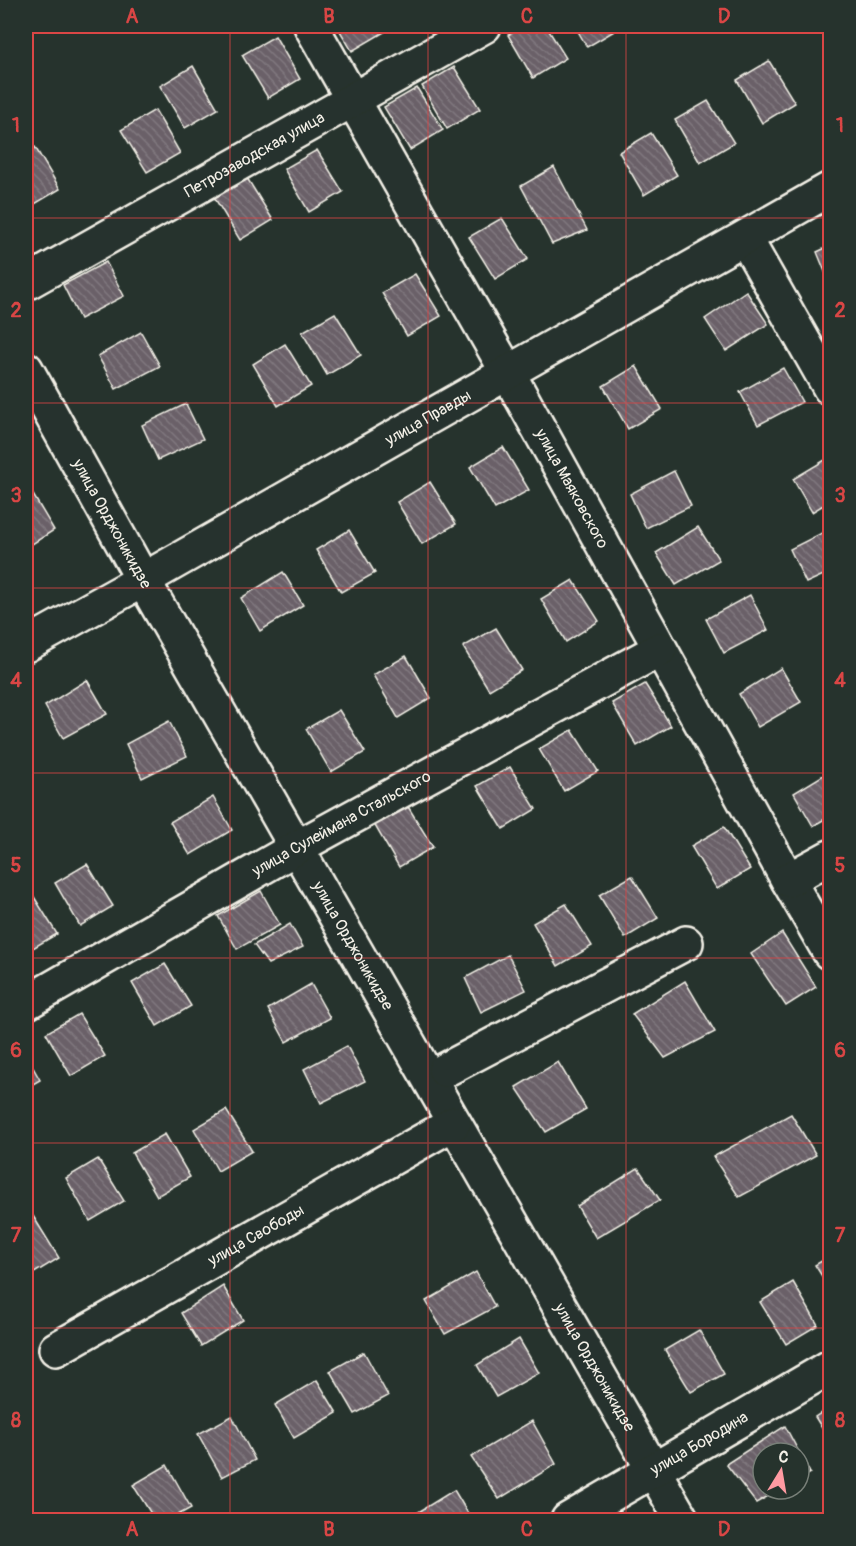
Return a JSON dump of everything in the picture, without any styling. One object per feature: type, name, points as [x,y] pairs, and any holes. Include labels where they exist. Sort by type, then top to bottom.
[{"type":"street","name":"улица Маяковского","points":[[311,26],[508,373],[788,880],[831,953]]},
{"type":"street","name":"Петрозаводская улица","points":[[26,283],[484,26]]},
{"type":"street","name":"улица Правды","points":[[26,645],[831,189]]},
{"type":"street","points":[[746,237],[831,388]]},
{"type":"street","name":"улица Орджоникидзе","points":[[26,369],[143,580],[682,1521]]},
{"type":"street","name":"улица Сулеймана Стальского","points":[[26,1003],[296,848],[660,649]]},
{"type":"street","points":[[788,880],[831,857]]},
{"type":"street","points":[[445,1070],[686,943]]},
{"type":"street","name":"улица Свободы","points":[[56,1349],[454,1123]]},
{"type":"street","name":"улица Бородина","points":[[568,1521],[831,1367]]},
{"type":"building","points":[[337,26],[382,26],[386,31],[352,51]]},
{"type":"building","points":[[525,26],[546,26],[566,58],[533,78],[508,35]]},
{"type":"building","points":[[575,26],[620,26],[621,27],[587,47]]},
{"type":"building","points":[[275,36],[300,79],[268,98],[242,55]]},
{"type":"building","points":[[769,61],[795,103],[762,123],[737,80]]},
{"type":"building","points":[[193,66],[218,109],[185,128],[160,86]]},
{"type":"building","points":[[454,67],[480,109],[447,129],[422,86]]},
{"type":"building","points":[[417,88],[443,130],[410,150],[384,107]]},
{"type":"building","points":[[708,101],[734,143],[700,163],[675,120]]},
{"type":"building","points":[[155,110],[180,153],[147,172],[121,130]]},
{"type":"building","points":[[651,133],[677,175],[644,195],[619,152]]},
{"type":"building","points":[[35,147],[60,189],[28,208],[26,205],[26,152]]},
{"type":"building","points":[[317,150],[343,192],[309,212],[284,169]]},
{"type":"building","points":[[554,167],[587,230],[552,244],[521,186]]},
{"type":"building","points":[[247,178],[273,220],[240,240],[214,197]]},
{"type":"building","points":[[502,218],[528,259],[495,279],[469,237]]},
{"type":"building","points":[[830,246],[830,284],[817,252]]},
{"type":"building","points":[[106,262],[124,296],[80,319],[63,285]]},
{"type":"building","points":[[415,274],[441,316],[407,336],[382,293]]},
{"type":"building","points":[[746,291],[768,324],[726,351],[705,319]]},
{"type":"building","points":[[335,313],[361,355],[327,375],[302,332]]},
{"type":"building","points":[[141,332],[160,366],[116,389],[98,356]]},
{"type":"building","points":[[285,344],[311,386],[278,406],[253,364]]},
{"type":"building","points":[[636,366],[662,409],[628,429],[603,386]]},
{"type":"building","points":[[783,368],[802,402],[758,425],[740,392]]},
{"type":"building","points":[[186,404],[203,439],[158,460],[142,425]]},
{"type":"building","points":[[503,447],[529,490],[495,509],[470,467]]},
{"type":"building","points":[[830,457],[830,501],[812,512],[793,479]]},
{"type":"building","points":[[674,471],[691,506],[646,528],[630,494]]},
{"type":"building","points":[[430,482],[456,524],[422,544],[397,502]]},
{"type":"building","points":[[29,488],[54,530],[26,548],[26,490]]},
{"type":"building","points":[[698,527],[719,560],[676,585],[656,553]]},
{"type":"building","points":[[830,529],[830,572],[806,583],[790,549]]},
{"type":"building","points":[[349,530],[375,573],[341,592],[316,550]]},
{"type":"building","points":[[283,572],[303,605],[260,631],[241,598]]},
{"type":"building","points":[[573,580],[599,621],[566,642],[541,599]]},
{"type":"building","points":[[750,595],[768,630],[724,653],[706,619]]},
{"type":"building","points":[[496,628],[522,670],[489,690],[463,647]]},
{"type":"building","points":[[406,656],[431,698],[398,718],[373,675]]},
{"type":"building","points":[[781,668],[801,702],[758,727],[739,694]]},
{"type":"building","points":[[87,680],[107,714],[63,738],[45,706]]},
{"type":"building","points":[[645,684],[671,726],[637,746],[612,703]]},
{"type":"building","points":[[339,710],[365,752],[331,772],[306,729]]},
{"type":"building","points":[[169,721],[187,756],[142,778],[126,744]]},
{"type":"building","points":[[572,730],[598,771],[564,791],[539,749]]},
{"type":"building","points":[[510,767],[536,809],[503,829],[477,786]]},
{"type":"building","points":[[830,771],[830,816],[813,826],[794,793]]},
{"type":"building","points":[[213,797],[232,830],[190,855],[170,822]]},
{"type":"building","points":[[407,805],[433,847],[399,867],[374,824]]},
{"type":"building","points":[[724,827],[750,869],[717,889],[691,846]]},
{"type":"building","points":[[87,864],[113,906],[80,926],[55,883]]},
{"type":"building","points":[[632,876],[658,918],[625,938],[599,895]]},
{"type":"building","points":[[261,891],[280,925],[237,949],[218,916]]},
{"type":"building","points":[[31,892],[57,934],[26,952],[26,895]]},
{"type":"building","points":[[566,904],[592,946],[558,966],[533,923]]},
{"type":"building","points":[[290,924],[303,947],[268,964],[254,945]]},
{"type":"building","points":[[782,933],[816,987],[786,1006],[751,954]]},
{"type":"building","points":[[508,955],[526,990],[481,1012],[465,978]]},
{"type":"building","points":[[165,964],[191,1006],[157,1026],[132,983]]},
{"type":"building","points":[[685,981],[715,1032],[665,1058],[632,1014]]},
{"type":"building","points":[[311,984],[330,1018],[286,1042],[268,1009]]},
{"type":"building","points":[[79,1014],[105,1056],[71,1076],[46,1033]]},
{"type":"building","points":[[347,1046],[365,1081],[321,1103],[304,1069]]},
{"type":"building","points":[[26,1055],[40,1080],[26,1088]]},
{"type":"building","points":[[558,1062],[586,1109],[546,1132],[516,1087]]},
{"type":"building","points":[[226,1110],[252,1151],[218,1171],[194,1129]]},
{"type":"building","points":[[791,1114],[816,1155],[739,1197],[713,1157]]},
{"type":"building","points":[[165,1134],[190,1177],[157,1196],[132,1153]]},
{"type":"building","points":[[98,1159],[124,1201],[90,1221],[66,1178]]},
{"type":"building","points":[[638,1168],[660,1200],[596,1238],[577,1206]]},
{"type":"building","points":[[33,1216],[59,1258],[26,1278],[26,1220]]},
{"type":"building","points":[[830,1256],[830,1289],[815,1265]]},
{"type":"building","points":[[476,1272],[495,1307],[445,1334],[426,1301]]},
{"type":"building","points":[[793,1282],[818,1325],[786,1344],[760,1302]]},
{"type":"building","points":[[223,1286],[243,1320],[201,1346],[181,1313]]},
{"type":"building","points":[[699,1330],[724,1374],[691,1392],[665,1350]]},
{"type":"building","points":[[519,1339],[539,1373],[496,1397],[477,1365]]},
{"type":"building","points":[[364,1352],[388,1396],[355,1414],[330,1371]]},
{"type":"building","points":[[317,1380],[337,1413],[294,1438],[275,1405]]},
{"type":"building","points":[[830,1407],[830,1441],[815,1417]]},
{"type":"building","points":[[232,1416],[255,1460],[222,1477],[198,1434]]},
{"type":"building","points":[[532,1421],[556,1464],[499,1499],[471,1457]]},
{"type":"building","points":[[785,1426],[793,1441],[762,1441]]},
{"type":"building","points":[[751,1448],[751,1496],[726,1464]]},
{"type":"building","points":[[167,1465],[191,1508],[169,1520],[155,1520],[133,1485]]},
{"type":"building","points":[[454,1490],[472,1520],[415,1520],[412,1516]]},
{"type":"building","points":[[26,1511],[39,1514],[38,1520],[26,1520]]},
{"type":"building","points":[[619,1511],[624,1520],[603,1520]]}]
